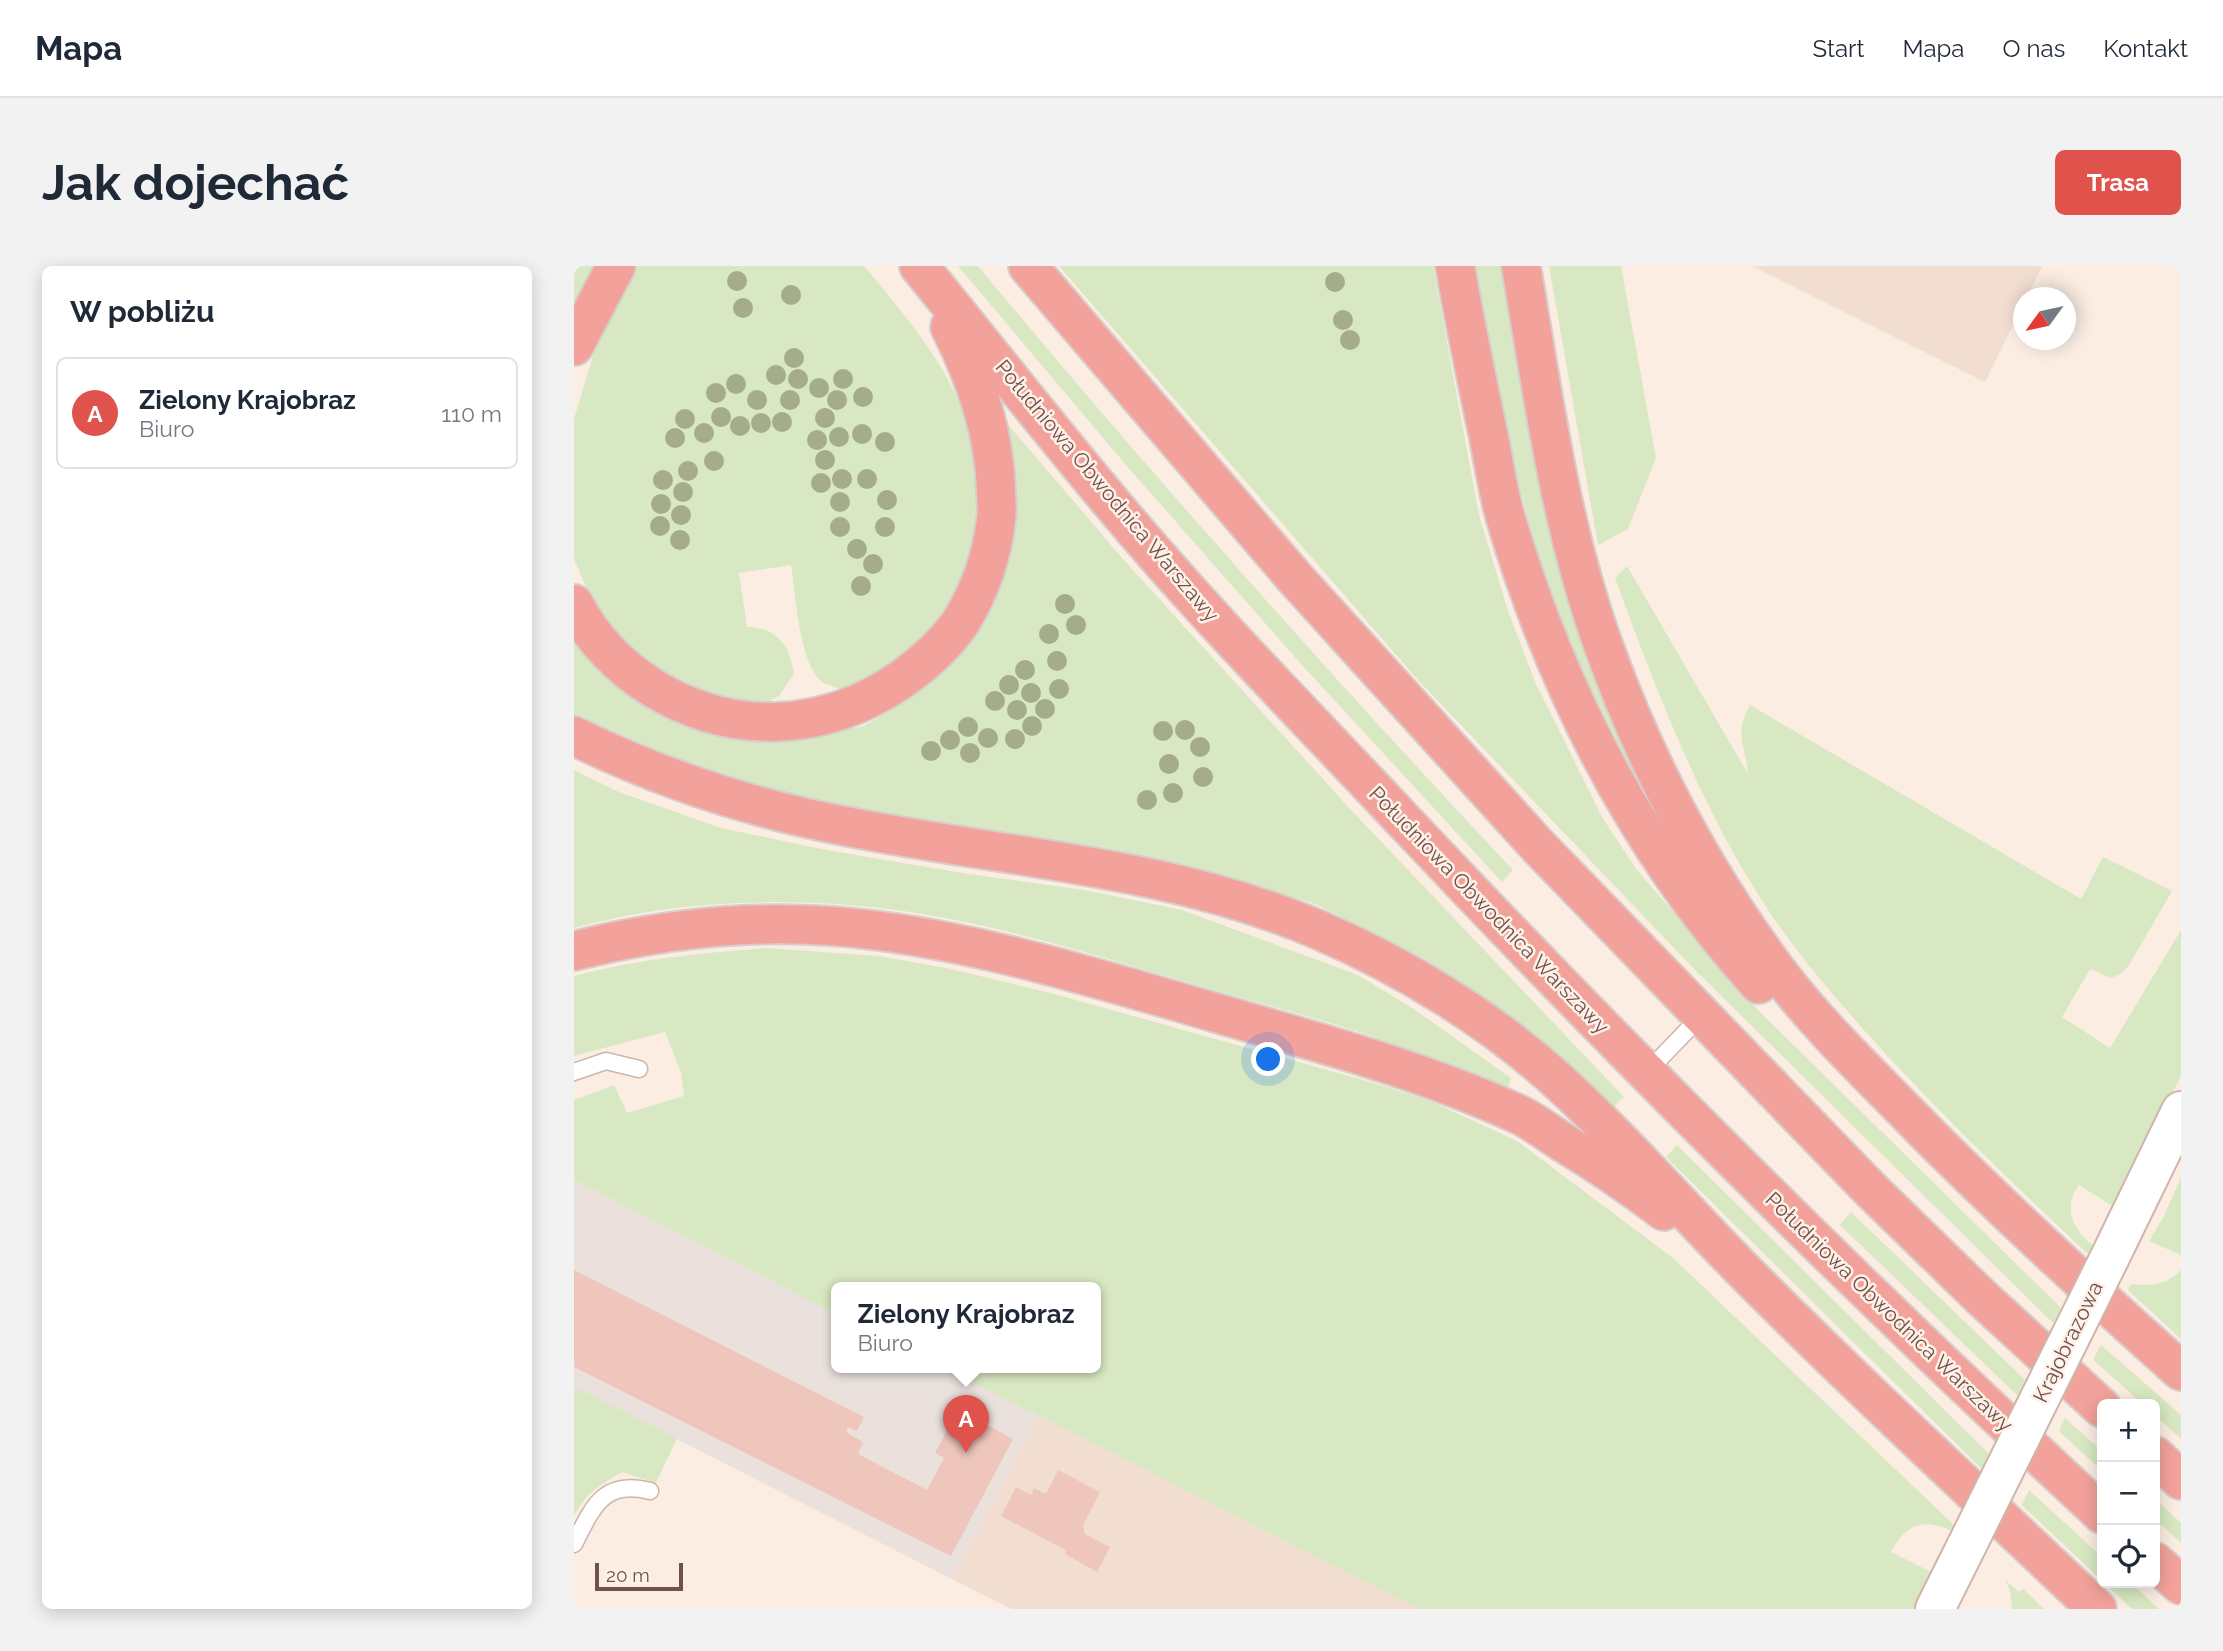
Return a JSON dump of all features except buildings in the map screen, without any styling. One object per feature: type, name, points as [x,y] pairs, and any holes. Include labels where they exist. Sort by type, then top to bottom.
[{"type":"highway","points":[[575,346],[616,266]]},
{"type":"highway","points":[[574,604],[598,640],[632,674],[678,703],[728,718],[779,723],[835,713],[877,696],[925,663],[961,621],[985,572],[997,518],[995,469],[988,421],[967,360],[919,266]]},
{"type":"highway","name":"Południowa Obwodnica Warszawy","points":[[919,266],[1133,528],[1265,674],[1645,1073],[1858,1283],[2097,1509]]},
{"type":"highway","points":[[1028,266],[1294,577],[1431,730],[1701,1016],[1880,1198],[1991,1306],[2097,1403]]},
{"type":"highway","points":[[1455,266],[1467,337],[1505,514],[1545,633],[1574,703],[1614,784],[1699,913],[1803,1033],[1882,1109],[2031,1233]]},
{"type":"highway","points":[[1521,266],[1552,444],[1574,547],[1605,649],[1649,760],[1718,886],[1776,969],[1855,1060],[1935,1142],[2181,1371]]},
{"type":"highway","points":[[574,736],[625,761],[693,787],[772,810],[851,828],[1145,876],[1244,902],[1320,930],[1399,970],[1476,1017],[1554,1077],[1635,1154],[1742,1269],[2097,1609]]},
{"type":"highway","points":[[574,951],[625,938],[738,925],[831,926],[928,939],[1067,970],[1334,1046],[1423,1076],[1523,1116],[1613,1173],[1742,1269]]},
{"type":"highway","points":[[2160,1461],[2181,1480]]},
{"type":"highway","points":[[2160,1567],[2181,1586]]},
{"type":"street","name":"Krajobrazowa","points":[[1935,1609],[2181,1111]]},
{"type":"lane","points":[[1645,1073],[1701,1016]]},
{"type":"lane","points":[[574,1072],[606,1061],[639,1069]]},
{"type":"lane","points":[[574,1544],[601,1498],[615,1489],[633,1487],[650,1491]]},
{"type":"shaded area","points":[[1752,266],[2042,266],[2032,287],[2013,287],[2013,325],[1985,382]]},
{"type":"shaded area","points":[[574,1180],[831,1311],[831,1373],[954,1373],[1038,1416],[952,1579],[574,1387]]},
{"type":"shaded area","points":[[1038,1416],[1419,1609],[1011,1609],[952,1579]]},
{"type":"green space","points":[[594,266],[574,305],[574,268]]},
{"type":"green space","points":[[638,266],[864,266],[915,328],[938,362],[957,397],[973,445],[978,495],[974,546],[953,602],[921,640],[891,665],[845,690],[824,683],[816,675],[804,647],[791,565],[739,573],[747,627],[774,634],[785,647],[792,664],[794,674],[779,696],[768,702],[751,703],[707,692],[654,666],[609,625],[587,589],[574,559],[574,419],[595,349]]},
{"type":"green space","points":[[958,266],[978,266],[1241,572],[1513,870],[1502,882],[1302,665],[1126,465]]},
{"type":"green space","points":[[1059,266],[1433,266],[1479,515],[1507,608],[1535,682],[1602,817],[1636,869],[1759,1011],[2061,1308],[2053,1323],[1696,971],[1418,680]]},
{"type":"green space","points":[[1475,266],[1500,266],[1560,569],[1583,644],[1638,784],[1577,659],[1538,557],[1513,461]]},
{"type":"green space","points":[[1549,266],[1621,266],[1656,458],[1628,529],[1598,545]]},
{"type":"green space","points":[[994,408],[1122,558],[1352,811],[1624,1097],[1614,1106],[1549,1051],[1478,997],[1403,948],[1315,904],[1203,871],[1074,846],[819,804],[761,791],[574,720],[574,631],[605,671],[813,736],[864,726],[908,699],[951,662],[981,621]]},
{"type":"green space","points":[[1627,566],[1748,774],[1741,732],[1750,705],[2081,899],[2103,857],[2172,891],[2128,967],[2111,978],[2090,969],[2062,1017],[2110,1048],[2181,930],[2181,1076],[2114,1207],[2079,1185],[2074,1193],[2071,1202],[2072,1218],[2080,1233],[2094,1246],[2089,1255],[1974,1145],[1891,1059],[1819,977],[1763,903],[1711,811],[1660,695],[1615,578]]},
{"type":"green space","points":[[574,770],[619,792],[721,828],[826,850],[1084,890],[1182,910],[1358,975],[1415,1010],[1511,1078],[1507,1091],[1415,1052],[1339,1026],[1054,944],[946,918],[869,907],[784,902],[741,903],[656,911],[574,928]]},
{"type":"green space","points":[[767,948],[879,956],[946,968],[1047,992],[1381,1085],[1430,1101],[1517,1141],[1673,1258],[1954,1525],[1952,1531],[1932,1525],[1916,1526],[1902,1535],[1891,1552],[1931,1572],[1914,1609],[1419,1609],[954,1373],[1101,1373],[1101,1282],[831,1282],[831,1311],[574,1180],[574,1100],[614,1085],[627,1113],[684,1096],[681,1072],[665,1032],[574,1056],[574,976],[646,961]]},
{"type":"green space","points":[[1677,1145],[1989,1454],[1982,1469],[1666,1157]]},
{"type":"green space","points":[[2181,1177],[2181,1255],[2149,1241],[2164,1216]]},
{"type":"green space","points":[[1851,1212],[2025,1380],[2018,1396],[1840,1225]]},
{"type":"green space","points":[[2181,1270],[2181,1339],[2128,1290],[2131,1284],[2152,1285],[2164,1282]]},
{"type":"green space","points":[[2101,1345],[2181,1415],[2181,1439],[2160,1420],[2160,1399],[2137,1399],[2093,1360]]},
{"type":"green space","points":[[574,1387],[677,1438],[656,1483],[623,1472],[595,1490],[583,1501],[574,1516]]},
{"type":"green space","points":[[2065,1418],[2097,1447],[2097,1466],[2059,1431]]},
{"type":"green space","points":[[2029,1490],[2097,1552],[2097,1576],[2022,1505]]},
{"type":"green space","points":[[2160,1504],[2181,1523],[2181,1543],[2160,1524]]},
{"type":"green space","points":[[2005,1580],[2019,1592],[2023,1589],[2044,1609],[2012,1609],[2010,1590]]},
{"type":"green space","points":[[2109,1588],[2136,1588],[2159,1609],[2132,1609]]},
{"type":"place","name":"Zielony Krajobraz","points":[[966,1453]]}]
